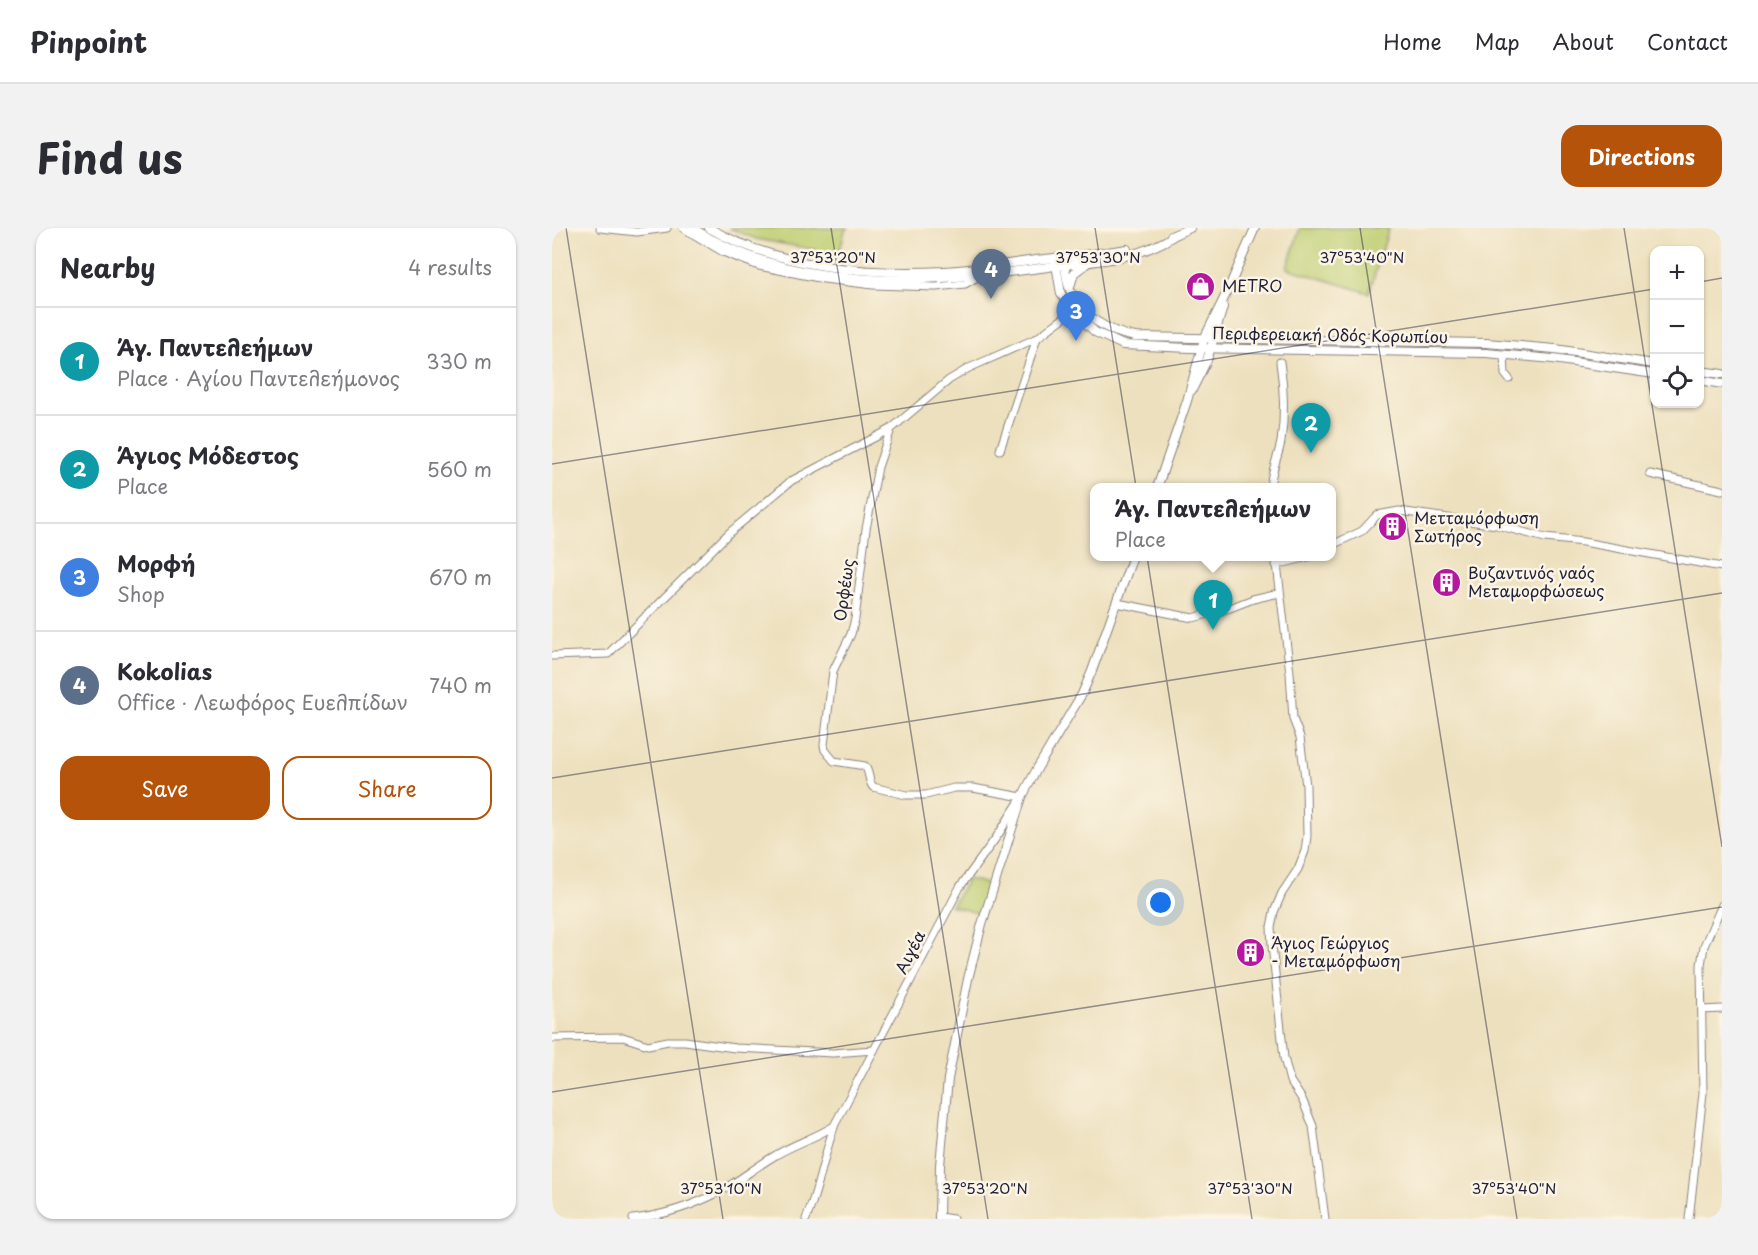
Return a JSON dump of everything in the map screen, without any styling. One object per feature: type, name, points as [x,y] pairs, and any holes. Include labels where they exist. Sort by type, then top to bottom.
[{"type":"main road","points":[[709,228],[742,246],[814,264],[865,270],[945,271],[1060,262],[1129,249],[1190,228]]},
{"type":"main road","points":[[1158,483],[1186,401],[1200,349],[1255,228]]},
{"type":"main road","points":[[690,229],[724,250],[825,277],[934,280],[1041,268],[1060,262],[1089,263]]},
{"type":"main road","points":[[1070,290],[1074,273],[1082,265],[1162,244],[1175,235]]},
{"type":"main road","name":"Περιφερειακή Οδός Κορωπίου","points":[[1060,262],[1058,284],[1061,294],[1072,311],[1095,332],[1123,345],[1200,349],[1504,354],[1650,373]]},
{"type":"main road","name":"Περιφερειακή Οδός Κορωπίου","points":[[1060,262],[1070,290],[1080,305],[1094,319],[1117,332],[1135,337],[1486,343],[1555,349],[1650,363]]},
{"type":"main road","points":[[1041,268],[1058,284]]},
{"type":"main road","points":[[1186,401],[1214,339],[1227,292]]},
{"type":"main road","points":[[1704,372],[1722,374]]},
{"type":"main road","points":[[1704,381],[1722,384]]},
{"type":"main road","points":[[939,1218],[943,1118],[955,1039],[982,924],[1022,797],[1082,694],[1130,561]]},
{"type":"street","points":[[604,228],[637,232],[667,228]]},
{"type":"street","points":[[552,656],[608,654],[729,533],[791,481],[891,429],[949,380],[969,368],[1037,338],[1072,311]]},
{"type":"street","points":[[1000,450],[1037,338]]},
{"type":"street","points":[[1504,354],[1504,374],[1509,379]]},
{"type":"street","points":[[1271,483],[1281,441],[1283,420],[1284,385],[1280,362]]},
{"type":"street","name":"Ορφέως","points":[[891,429],[878,467],[866,528],[855,620],[851,634],[833,671],[825,750],[834,761],[865,766],[873,788],[906,795],[926,795],[954,788],[973,788],[1022,797]]},
{"type":"street","points":[[1650,474],[1722,490]]},
{"type":"street","points":[[1336,543],[1362,531],[1377,515],[1399,511],[1497,525],[1545,538],[1583,542],[1722,567]]},
{"type":"street","points":[[1276,561],[1290,673],[1293,719],[1300,737],[1306,786],[1307,836],[1305,851],[1298,869],[1282,893],[1274,912],[1272,945],[1284,1058],[1290,1081],[1302,1099],[1313,1126],[1325,1219]]},
{"type":"street","points":[[1276,565],[1292,561]]},
{"type":"street","points":[[1117,603],[1193,618],[1230,608],[1252,598],[1279,593]]},
{"type":"street","name":"Αιγέα","points":[[806,1219],[820,1181],[834,1126],[960,887],[1022,797]]},
{"type":"street","points":[[1689,1219],[1703,1093],[1701,965],[1704,946],[1722,905]]},
{"type":"street","points":[[1702,1010],[1722,1009]]},
{"type":"street","points":[[552,1038],[623,1037],[648,1045],[668,1041],[685,1041],[735,1048],[833,1053],[874,1050]]},
{"type":"street","name":"Αιγέα","points":[[633,1219],[666,1214],[723,1190],[778,1153],[820,1135],[834,1126]]},
{"type":"street","points":[[820,1135],[828,1143]]},
{"type":"street","points":[[939,1218],[953,1219]]},
{"type":"green space","points":[[729,228],[848,228],[845,230],[839,254],[756,239]]},
{"type":"green space","points":[[1300,228],[1389,228],[1369,293],[1287,268]]},
{"type":"green space","points":[[968,879],[991,885],[982,914],[951,906]]},
{"type":"place","name":"METRO","points":[[1201,286]]},
{"type":"place","name":"Kokolias","points":[[991,299]]},
{"type":"place","name":"Μορφή","points":[[1076,341]]},
{"type":"place","name":"Άγιος Μόδεστος","points":[[1311,453]]},
{"type":"place","name":"Μετταμόρφωση Σωτήρος","points":[[1393,527]]},
{"type":"place","name":"Βυζαντινός ναός Μεταμορφώσεως","points":[[1447,582]]},
{"type":"place","name":"Άγ. Παντελεήμων","points":[[1213,630]]},
{"type":"place","name":"Άγιος Γεώργιος - Μεταμόρφωση","points":[[1250,952]]}]
